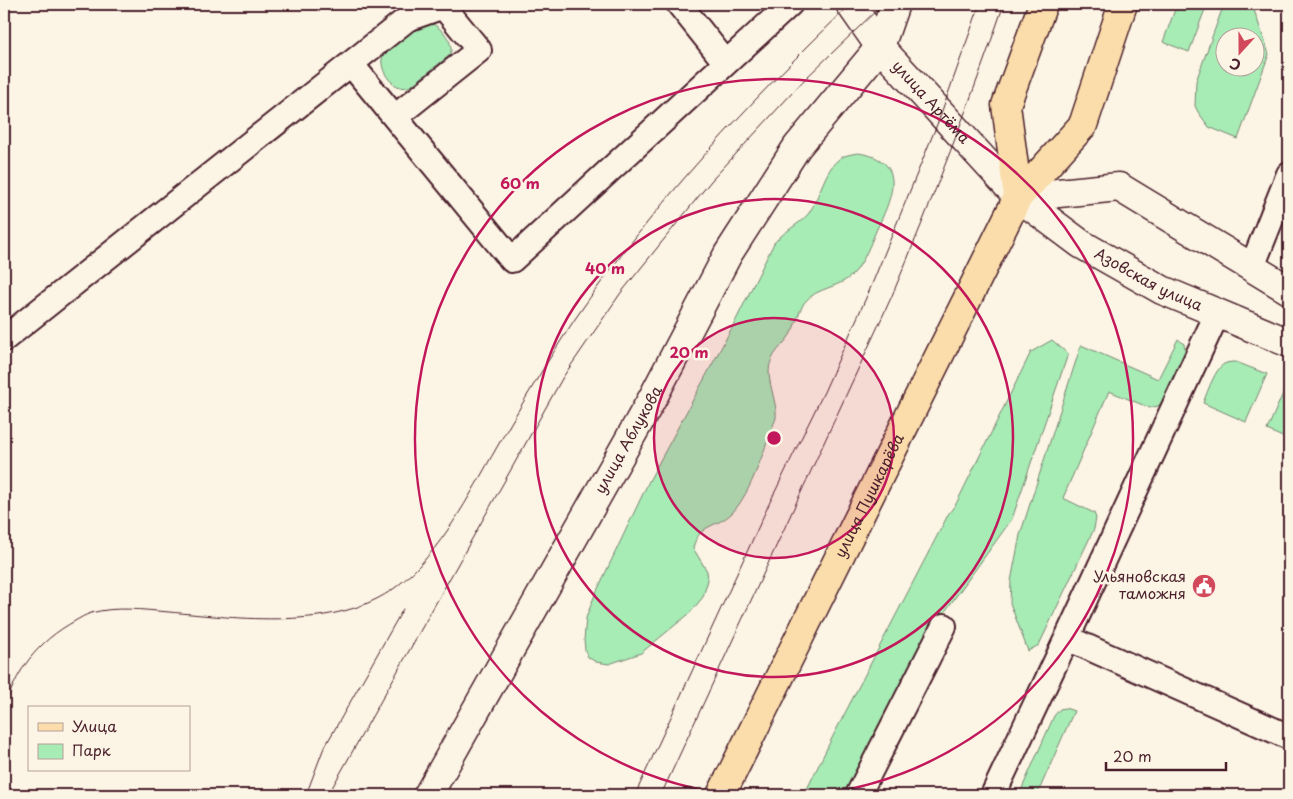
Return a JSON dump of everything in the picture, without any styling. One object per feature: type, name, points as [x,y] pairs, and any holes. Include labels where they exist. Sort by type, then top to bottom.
[{"type":"main road","points":[[1018,197],[1006,104],[1043,4]]},
{"type":"main road","name":"улица Пушкарёва","points":[[722,795],[1018,197],[1083,125],[1123,4]]},
{"type":"street","name":"улица Артёма","points":[[850,4],[880,47],[1018,197]]},
{"type":"street","points":[[880,47],[895,4]]},
{"type":"street","name":"улица Аблукова","points":[[428,795],[652,399],[728,254],[798,147],[880,47]]},
{"type":"street","points":[[1018,197],[1119,187],[1289,290]]},
{"type":"street","name":"Азовская улица","points":[[1018,197],[1081,244],[1162,290],[1289,343]]},
{"type":"lane","points":[[679,4],[726,62]]},
{"type":"lane","points":[[351,64],[512,260],[790,4]]},
{"type":"lane","points":[[4,339],[407,19],[446,5],[479,50],[395,116]]},
{"type":"lane","points":[[1252,267],[1289,174]]},
{"type":"lane","points":[[993,795],[1217,314]]},
{"type":"lane","points":[[858,795],[944,626]]},
{"type":"lane","points":[[1067,638],[1289,737]]},
{"type":"green space","points":[[1177,4],[1207,4],[1189,52],[1163,42]]},
{"type":"green space","points":[[1224,4],[1252,4],[1260,28],[1216,28],[1216,78],[1260,78],[1238,139],[1209,127],[1195,106],[1196,81]]},
{"type":"green space","points":[[428,22],[438,27],[446,35],[451,50],[450,55],[411,86],[399,87],[385,74],[382,61],[383,55],[420,25]]},
{"type":"green space","points":[[1266,45],[1269,54],[1266,62]]},
{"type":"green space","points":[[858,153],[874,157],[885,164],[891,173],[891,195],[887,207],[867,253],[855,272],[843,282],[809,297],[800,311],[790,335],[772,359],[769,373],[776,418],[752,481],[732,513],[704,530],[696,540],[693,548],[707,571],[708,580],[703,597],[690,613],[641,653],[609,664],[596,662],[588,657],[585,650],[586,618],[594,597],[649,481],[734,324],[774,243],[809,213],[826,176],[835,163],[842,157]]},
{"type":"green space","points":[[1178,339],[1184,344],[1186,354],[1165,399],[1158,406],[1150,408],[1109,391],[1063,498],[1094,513],[1096,518],[1094,529],[1039,645],[1028,651],[1010,603],[1011,581],[1020,535],[1081,345],[1158,379]]},
{"type":"green space","points":[[1052,340],[1068,354],[1012,519],[936,624],[849,795],[804,795],[949,513],[956,504],[1031,352]]},
{"type":"green space","points":[[1236,362],[1267,374],[1246,422],[1203,403],[1217,371],[1224,364]]},
{"type":"green space","points":[[1287,384],[1289,384],[1289,440],[1267,430]]},
{"type":"green space","points":[[1065,708],[1074,711],[1037,795],[1019,795],[1054,716],[1060,709]]},
{"type":"tram line","points":[[4,712],[14,684],[29,659],[62,629],[91,613],[130,609],[255,619],[286,619],[345,611],[372,601],[396,587],[412,573],[441,540],[465,503],[525,399],[575,319],[605,276],[705,154],[851,4]]},
{"type":"tram line","points":[[328,795],[563,377],[620,294],[711,181],[805,79],[883,4]]},
{"type":"tram line","points":[[635,795],[769,504],[824,392],[870,289],[938,122],[980,4]]},
{"type":"tram line","points":[[661,795],[891,298],[950,152],[1004,4]]},
{"type":"tram line","points":[[306,795],[323,750],[403,609]]},
{"type":"place","name":"Ульяновская таможня","points":[[1204,586]]}]
